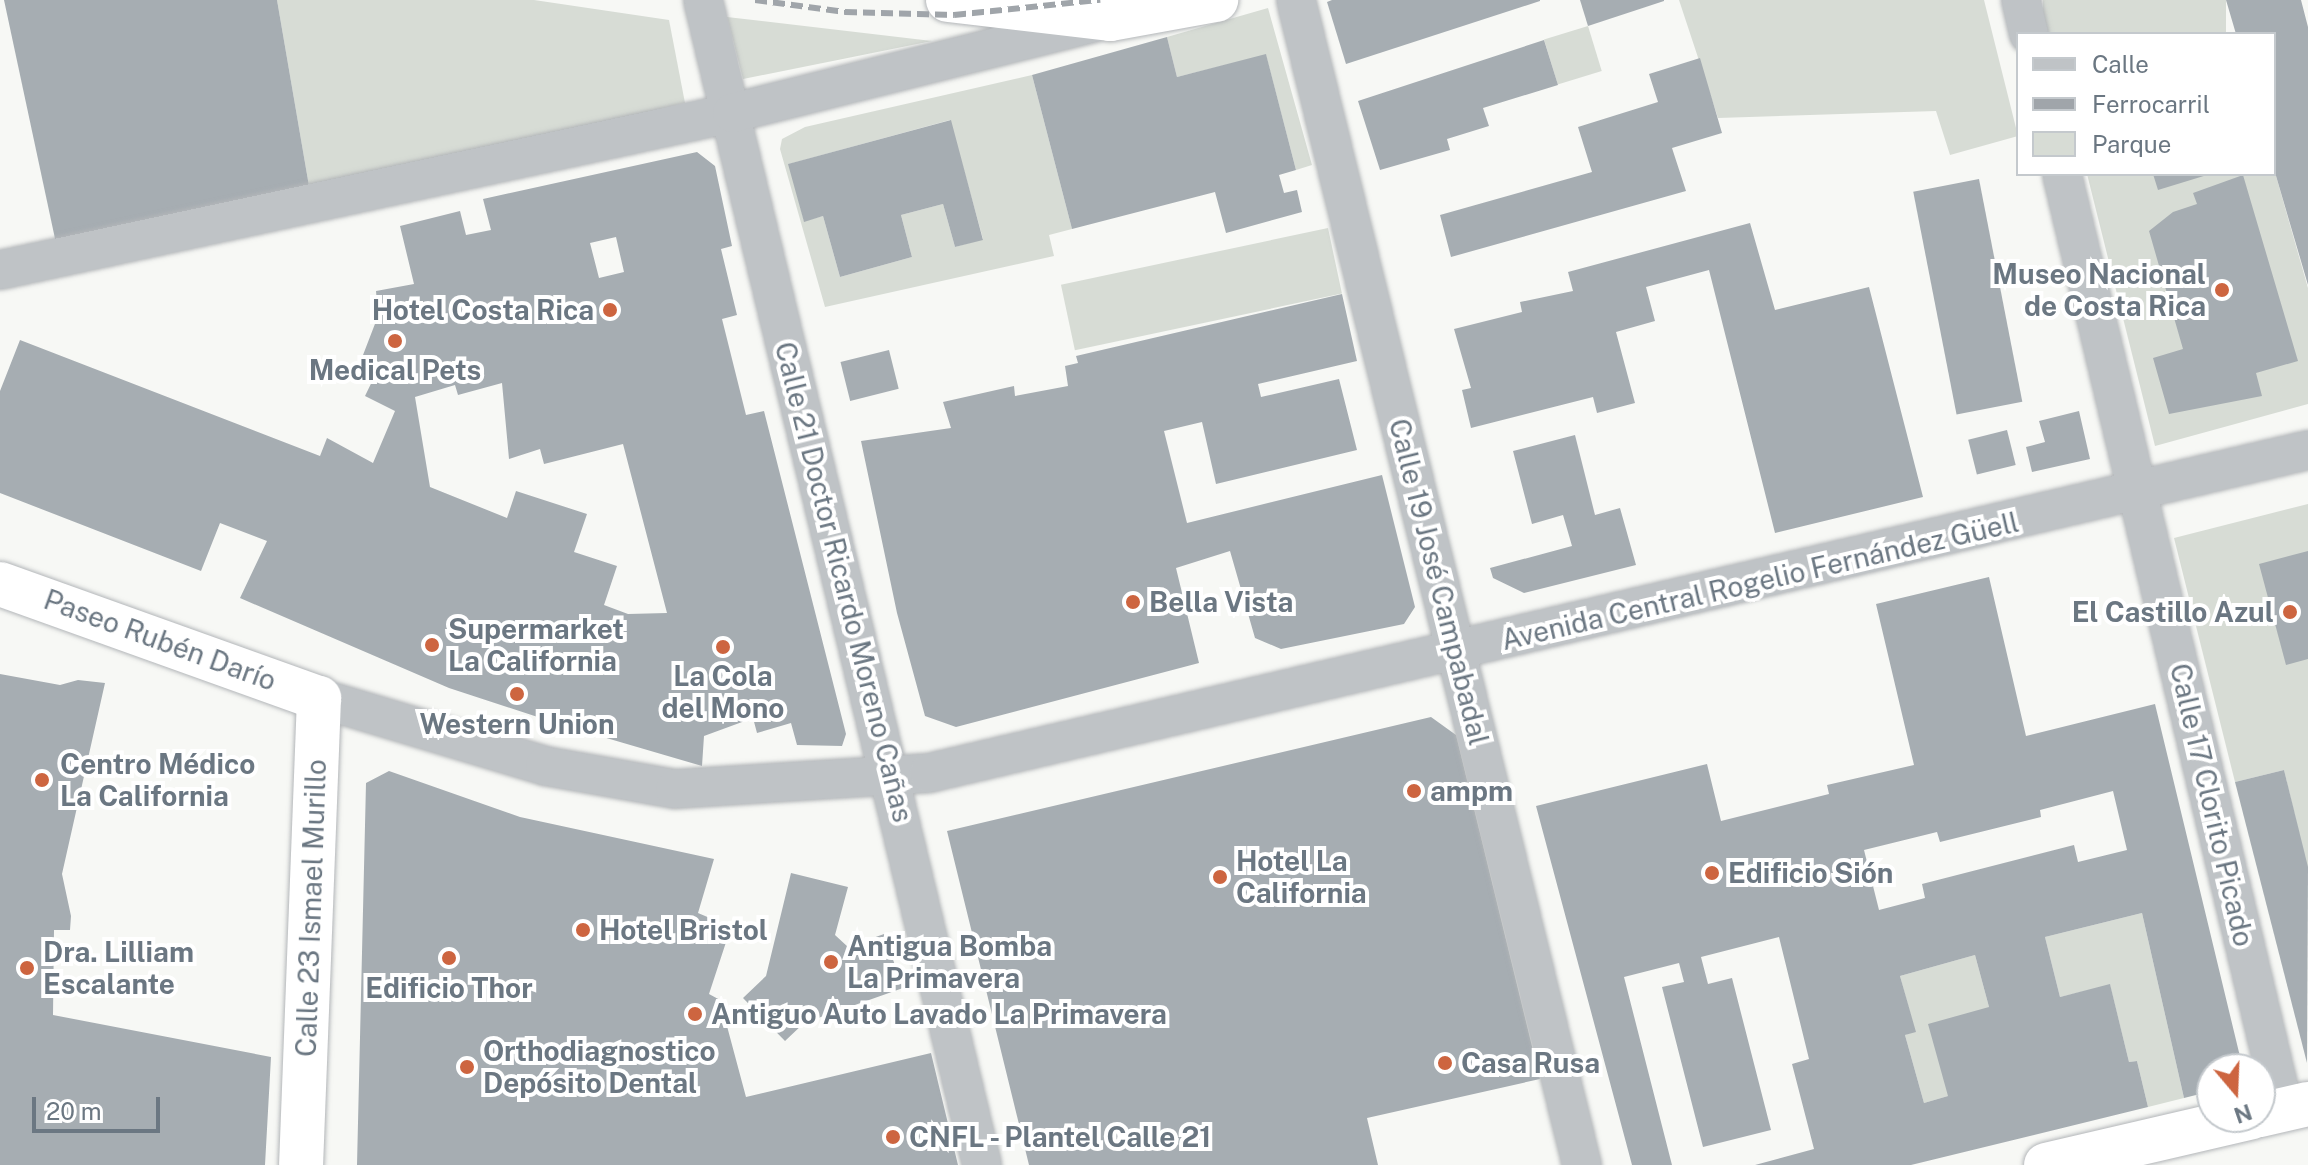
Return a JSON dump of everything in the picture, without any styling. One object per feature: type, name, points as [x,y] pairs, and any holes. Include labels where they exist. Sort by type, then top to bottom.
[{"type":"highway","points":[[948,0],[1110,19],[1216,0]]},
{"type":"highway","name":"Paseo Rubén Darío","points":[[0,584],[319,698]]},
{"type":"highway","name":"Calle 23 Ismael Murillo","points":[[301,1165],[319,698]]},
{"type":"highway","points":[[2046,1165],[2196,1130]]},
{"type":"street","name":"Calle 21 Doctor Ricardo Moreno Cañas","points":[[703,0],[892,775],[982,1165]]},
{"type":"street","name":"Calle 19 José Campabadal","points":[[1296,0],[1582,1165]]},
{"type":"street","points":[[2021,0],[2029,32]]},
{"type":"street","points":[[0,270],[732,113],[1110,19]]},
{"type":"street","name":"Calle 17 Clorito Picado","points":[[2062,176],[2138,492],[2263,1053]]},
{"type":"street","name":"Avenida Central Rogelio Fernández Güell","points":[[319,698],[545,766],[675,789],[929,773],[1457,653],[2308,450]]},
{"type":"green space","points":[[277,0],[534,0],[669,20],[685,103],[310,192]]},
{"type":"green space","points":[[1679,0],[1984,0],[2016,137],[1950,155],[1936,111],[1718,118]]},
{"type":"green space","points":[[2043,0],[2226,0],[2226,32],[2043,32]]},
{"type":"green space","points":[[1268,8],[1312,165],[1296,170],[1266,55],[1177,77],[1167,37]]},
{"type":"green space","points":[[727,17],[932,41],[743,79]]},
{"type":"green space","points":[[1588,26],[1602,71],[1558,84],[1544,39]]},
{"type":"green space","points":[[1032,75],[1072,229],[1049,235],[1054,256],[825,307],[780,149],[782,139],[805,127]],"holes":[[[950,120],[983,239],[955,247],[943,204],[901,215],[912,257],[840,277],[823,216],[804,221],[789,164]]]},
{"type":"green space","points":[[2088,176],[2276,176],[2308,288],[2308,404],[2155,446]]},
{"type":"green space","points":[[1328,228],[1342,294],[1075,350],[1061,285]]},
{"type":"green space","points":[[2308,504],[2307,867],[2284,770],[2235,782],[2174,538]]},
{"type":"green space","points":[[2142,913],[2184,1098],[2148,1107],[2137,1061],[2129,1062],[2110,985],[2060,997],[2045,937]]},
{"type":"green space","points":[[1975,955],[1989,1007],[1948,1096],[1924,1103],[1905,1035],[1915,1031],[1900,976]]},
{"type":"building","points":[[4,0],[277,0],[310,192],[57,248]]},
{"type":"building","points":[[1580,0],[1664,0],[1664,1],[1588,26]]},
{"type":"building","points":[[2226,0],[2301,0],[2308,27],[2308,285],[2276,176],[2276,32],[2235,32]]},
{"type":"building","points":[[1540,1],[1346,64],[1327,2]]},
{"type":"building","points":[[1167,37],[1177,77],[1266,54],[1296,170],[1279,175],[1284,193],[1297,190],[1302,212],[1226,233],[1215,192],[1072,229],[1032,75]]},
{"type":"building","points":[[1544,40],[1558,85],[1483,108],[1489,126],[1447,139],[1450,150],[1380,170],[1358,101]]},
{"type":"building","points":[[1700,58],[1722,133],[1672,148],[1686,191],[1451,257],[1440,215],[1592,172],[1578,127],[1658,102],[1649,74]]},
{"type":"building","points":[[951,120],[983,240],[955,247],[943,204],[901,215],[912,257],[840,277],[823,216],[804,222],[788,164]]},
{"type":"building","points":[[697,152],[715,166],[732,246],[721,249],[737,315],[722,319],[746,415],[764,411],[846,734],[842,746],[797,745],[791,723],[757,733],[753,718],[704,736],[702,766],[562,725],[449,688],[240,598],[267,541],[220,523],[201,571],[0,493],[0,391],[20,340],[320,456],[327,438],[373,463],[395,411],[365,396],[381,363],[363,355],[378,316],[376,291],[414,284],[400,226],[460,211],[466,235],[491,230],[483,199]],"holes":[[[616,237],[624,272],[599,278],[590,243]],[[502,383],[509,459],[540,449],[544,464],[623,444],[667,613],[628,614],[604,605],[617,566],[574,552],[587,514],[516,491],[507,518],[430,487],[415,397],[455,385],[458,395]]]},
{"type":"building","name":"Museo Nacional de Costa Rica","points":[[2154,176],[2204,176],[2158,190]]},
{"type":"building","name":"Museo Nacional de Costa Rica","points":[[2243,176],[2298,361],[2256,373],[2262,396],[2169,414],[2153,358],[2183,349],[2149,231],[2173,212],[2197,204],[2193,193]]},
{"type":"building","points":[[1979,179],[2022,402],[1957,415],[1913,192]]},
{"type":"building","points":[[1750,223],[1775,310],[1869,287],[1923,497],[1775,533],[1709,270],[1646,287],[1655,321],[1616,332],[1635,403],[1597,413],[1593,397],[1471,428],[1462,390],[1471,388],[1454,329],[1522,312],[1520,302],[1573,291],[1568,272]]},
{"type":"building","points":[[1342,294],[1357,361],[1258,384],[1261,397],[1339,379],[1357,450],[1216,484],[1202,422],[1164,431],[1187,523],[1382,475],[1415,607],[1404,624],[1281,649],[1255,638],[1230,551],[1176,568],[1199,663],[956,727],[925,716],[897,613],[861,441],[951,428],[943,402],[1014,386],[1015,396],[1068,386],[1065,366],[1078,363],[1076,356]]},
{"type":"building","points":[[889,350],[899,389],[850,401],[840,362]]},
{"type":"building","points":[[2079,411],[2090,459],[2032,472],[2026,447],[2045,442],[2039,421]]},
{"type":"building","points":[[2007,430],[2016,465],[1977,475],[1968,440]]},
{"type":"building","points":[[1575,435],[1595,515],[1620,508],[1636,565],[1524,593],[1493,578],[1490,568],[1572,546],[1563,515],[1532,524],[1513,451]]},
{"type":"building","name":"El Castillo Azul","points":[[2308,551],[2308,659],[2286,665],[2259,564]]},
{"type":"building","name":"Edificio Sión","points":[[1989,577],[2026,736],[2155,704],[2239,1053],[2196,1053],[2196,1095],[2184,1098],[2142,913],[2045,937],[2060,997],[2110,984],[2129,1062],[2137,1061],[2148,1107],[1911,1165],[1755,1165],[1814,1149],[1792,1064],[1809,1059],[1779,937],[1701,957],[1708,984],[1732,978],[1771,1130],[1703,1147],[1662,987],[1684,982],[1679,963],[1624,977],[1672,1165],[1632,1165],[1536,806],[1707,764],[1721,821],[1829,794],[1827,785],[1914,765],[1876,604]],"holes":[[[2113,791],[2127,850],[2078,862],[2074,845],[1922,884],[1925,898],[1879,910],[1864,850],[1937,832],[1940,842],[2041,817],[2040,810]],[[1975,955],[1989,1007],[1928,1024],[1948,1096],[1924,1103],[1905,1035],[1916,1032],[1900,976]]]},
{"type":"building","points":[[0,674],[60,685],[78,680],[105,683],[62,874],[71,916],[70,930],[54,930],[53,1015],[271,1057],[265,1165],[0,1165]]},
{"type":"building","points":[[1431,717],[1456,735],[1540,1079],[1367,1118],[1378,1165],[1029,1165],[947,831]]},
{"type":"building","points":[[2284,770],[2308,867],[2307,1063],[2235,782]]},
{"type":"building","points":[[389,771],[520,817],[714,859],[698,913],[731,927],[709,994],[720,1000],[746,1097],[931,1053],[958,1165],[357,1165],[366,783]]},
{"type":"building","name":"Antigua Bomba La Primavera","points":[[791,873],[848,887],[835,935],[848,947],[884,934],[903,988],[804,1023],[785,1041],[743,998],[766,976]]},
{"type":"railway","points":[[755,0],[845,12],[954,15],[1100,0]]},
{"type":"place","name":"Museo Nacional de Costa Rica","points":[[2222,290]]},
{"type":"place","name":"Hotel Costa Rica","points":[[610,310]]},
{"type":"place","name":"Medical Pets","points":[[395,341]]},
{"type":"place","name":"Bella Vista","points":[[1133,602]]},
{"type":"place","name":"El Castillo Azul","points":[[2290,612]]},
{"type":"place","name":"Supermarket La California","points":[[432,645]]},
{"type":"place","name":"La Cola del Mono","points":[[723,647]]},
{"type":"place","name":"Western Union","points":[[517,694]]},
{"type":"place","name":"Centro Médico La California","points":[[42,780]]},
{"type":"place","name":"ampm","points":[[1414,791]]},
{"type":"place","name":"Edificio Sión","points":[[1712,873]]},
{"type":"place","name":"Hotel La California","points":[[1220,877]]},
{"type":"place","name":"Hotel Bristol","points":[[583,930]]},
{"type":"place","name":"Edificio Thor","points":[[449,958]]},
{"type":"place","name":"Antigua Bomba La Primavera","points":[[831,962]]},
{"type":"place","name":"Dra. Lilliam Escalante","points":[[27,968]]},
{"type":"place","name":"Antiguo Auto Lavado La Primavera","points":[[695,1014]]},
{"type":"place","name":"Casa Rusa","points":[[1445,1063]]},
{"type":"place","name":"Orthodiagnostico Depósito Dental","points":[[467,1067]]},
{"type":"place","name":"CNFL - Plantel Calle 21","points":[[893,1137]]}]
